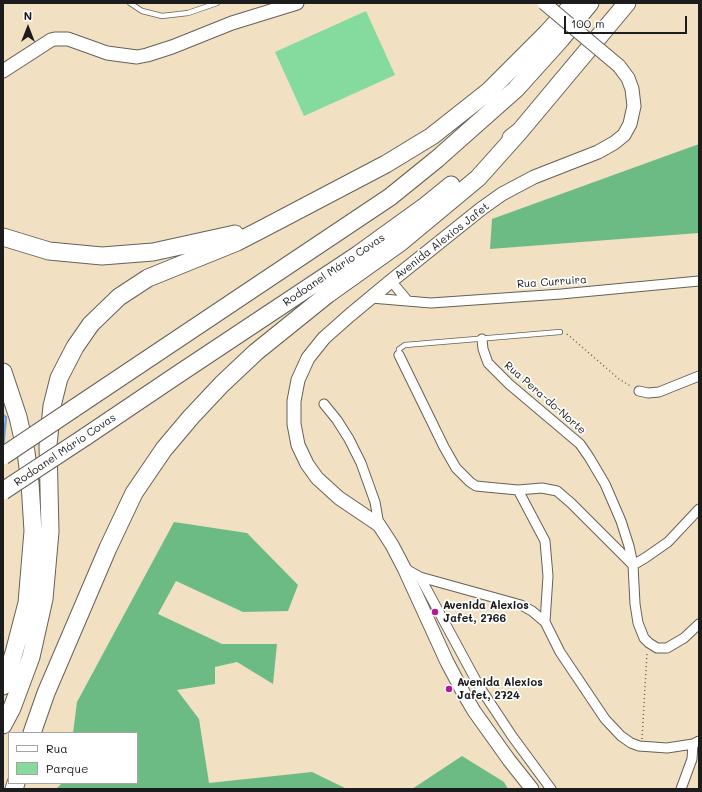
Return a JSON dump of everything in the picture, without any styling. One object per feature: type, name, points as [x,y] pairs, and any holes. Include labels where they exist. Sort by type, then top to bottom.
[{"type":"highway","points":[[3,725],[12,708],[31,657],[44,599],[50,532],[48,445],[52,406],[59,378],[75,348],[91,324],[119,297],[148,278],[237,242],[386,164],[432,136],[489,90],[547,33],[574,3]]},
{"type":"highway","points":[[3,456],[390,197],[437,159],[516,89],[561,39],[590,3]]},
{"type":"highway","name":"Rodoanel Mário Covas","points":[[3,491],[359,254],[424,207],[520,131],[627,3]]},
{"type":"highway","points":[[32,732],[46,693],[112,541],[134,494],[164,449],[222,384],[256,352],[328,294],[401,242],[478,178],[520,131]]},
{"type":"highway","points":[[3,237],[49,251],[102,256],[153,252],[266,227]]},
{"type":"highway","points":[[3,372],[18,417],[26,452],[30,483],[32,531],[27,603],[14,653],[3,686]]},
{"type":"main road","points":[[3,71],[51,40],[55,39],[68,39],[107,53],[137,57],[172,47],[232,23],[297,3]]},
{"type":"main road","name":"Avenida Alexios Jafet","points":[[532,789],[509,760],[464,694],[447,662],[392,545],[378,525],[339,498],[316,478],[307,464],[298,445],[294,424],[294,401],[298,380],[308,358],[324,338],[391,281],[502,194],[534,177],[598,152],[614,143],[624,135],[630,124],[634,106],[632,89],[628,78],[618,66],[544,3]]},
{"type":"street","points":[[391,281],[407,300]]},
{"type":"street","name":"Rua Curruira","points":[[371,298],[417,302],[443,302],[699,281]]},
{"type":"street","name":"Rua Pera-do-Norte","points":[[482,339],[483,349],[488,363],[580,444],[605,484],[621,521],[629,546],[633,565],[635,604],[638,623],[644,638],[649,643]]},
{"type":"street","points":[[399,355],[444,447],[461,473],[476,486],[518,490],[542,488],[551,489],[561,494],[633,565],[646,558],[668,542],[699,509]]},
{"type":"street","points":[[639,390],[648,393],[659,392],[699,376]]},
{"type":"street","name":"Avenida Alexios Jafet","points":[[324,404],[337,420],[349,439],[361,464],[375,502],[378,525]]},
{"type":"street","points":[[518,490],[545,541],[548,576],[545,622]]},
{"type":"street","points":[[404,568],[420,577],[521,605],[532,611],[545,622],[560,652],[605,720],[621,736],[631,743],[642,746],[667,748],[696,742],[692,759],[681,789]]},
{"type":"street","points":[[420,577],[469,670],[512,736],[552,789]]},
{"type":"street","points":[[649,643],[657,648],[667,648],[684,638],[699,624]]},
{"type":"lane","points":[[130,3],[142,11],[162,16],[188,13],[217,3]]},
{"type":"lane","points":[[399,355],[399,349],[405,345],[560,332]]},
{"type":"path","points":[[560,332],[567,334],[619,379],[639,390]]},
{"type":"path","points":[[642,746],[647,649],[649,643]]},
{"type":"green space","points":[[366,11],[395,75],[304,116],[275,52]]},
{"type":"green space","points":[[699,144],[699,233],[490,249],[492,219]]},
{"type":"green space","points":[[174,522],[247,533],[298,585],[288,611],[243,612],[176,581],[158,614],[222,644],[277,644],[273,684],[237,662],[215,667],[215,684],[177,690],[199,719],[209,783],[312,772],[347,789],[56,789],[61,784],[138,784],[138,732],[73,732],[77,702]]},
{"type":"green space","points":[[462,756],[504,782],[508,789],[412,789]]},
{"type":"waterway","points":[[3,415],[6,417],[3,447]]},
{"type":"place","name":"Avenida Alexios Jafet, 2766","points":[[435,612]]},
{"type":"place","name":"Avenida Alexios Jafet, 2724","points":[[449,689]]}]
